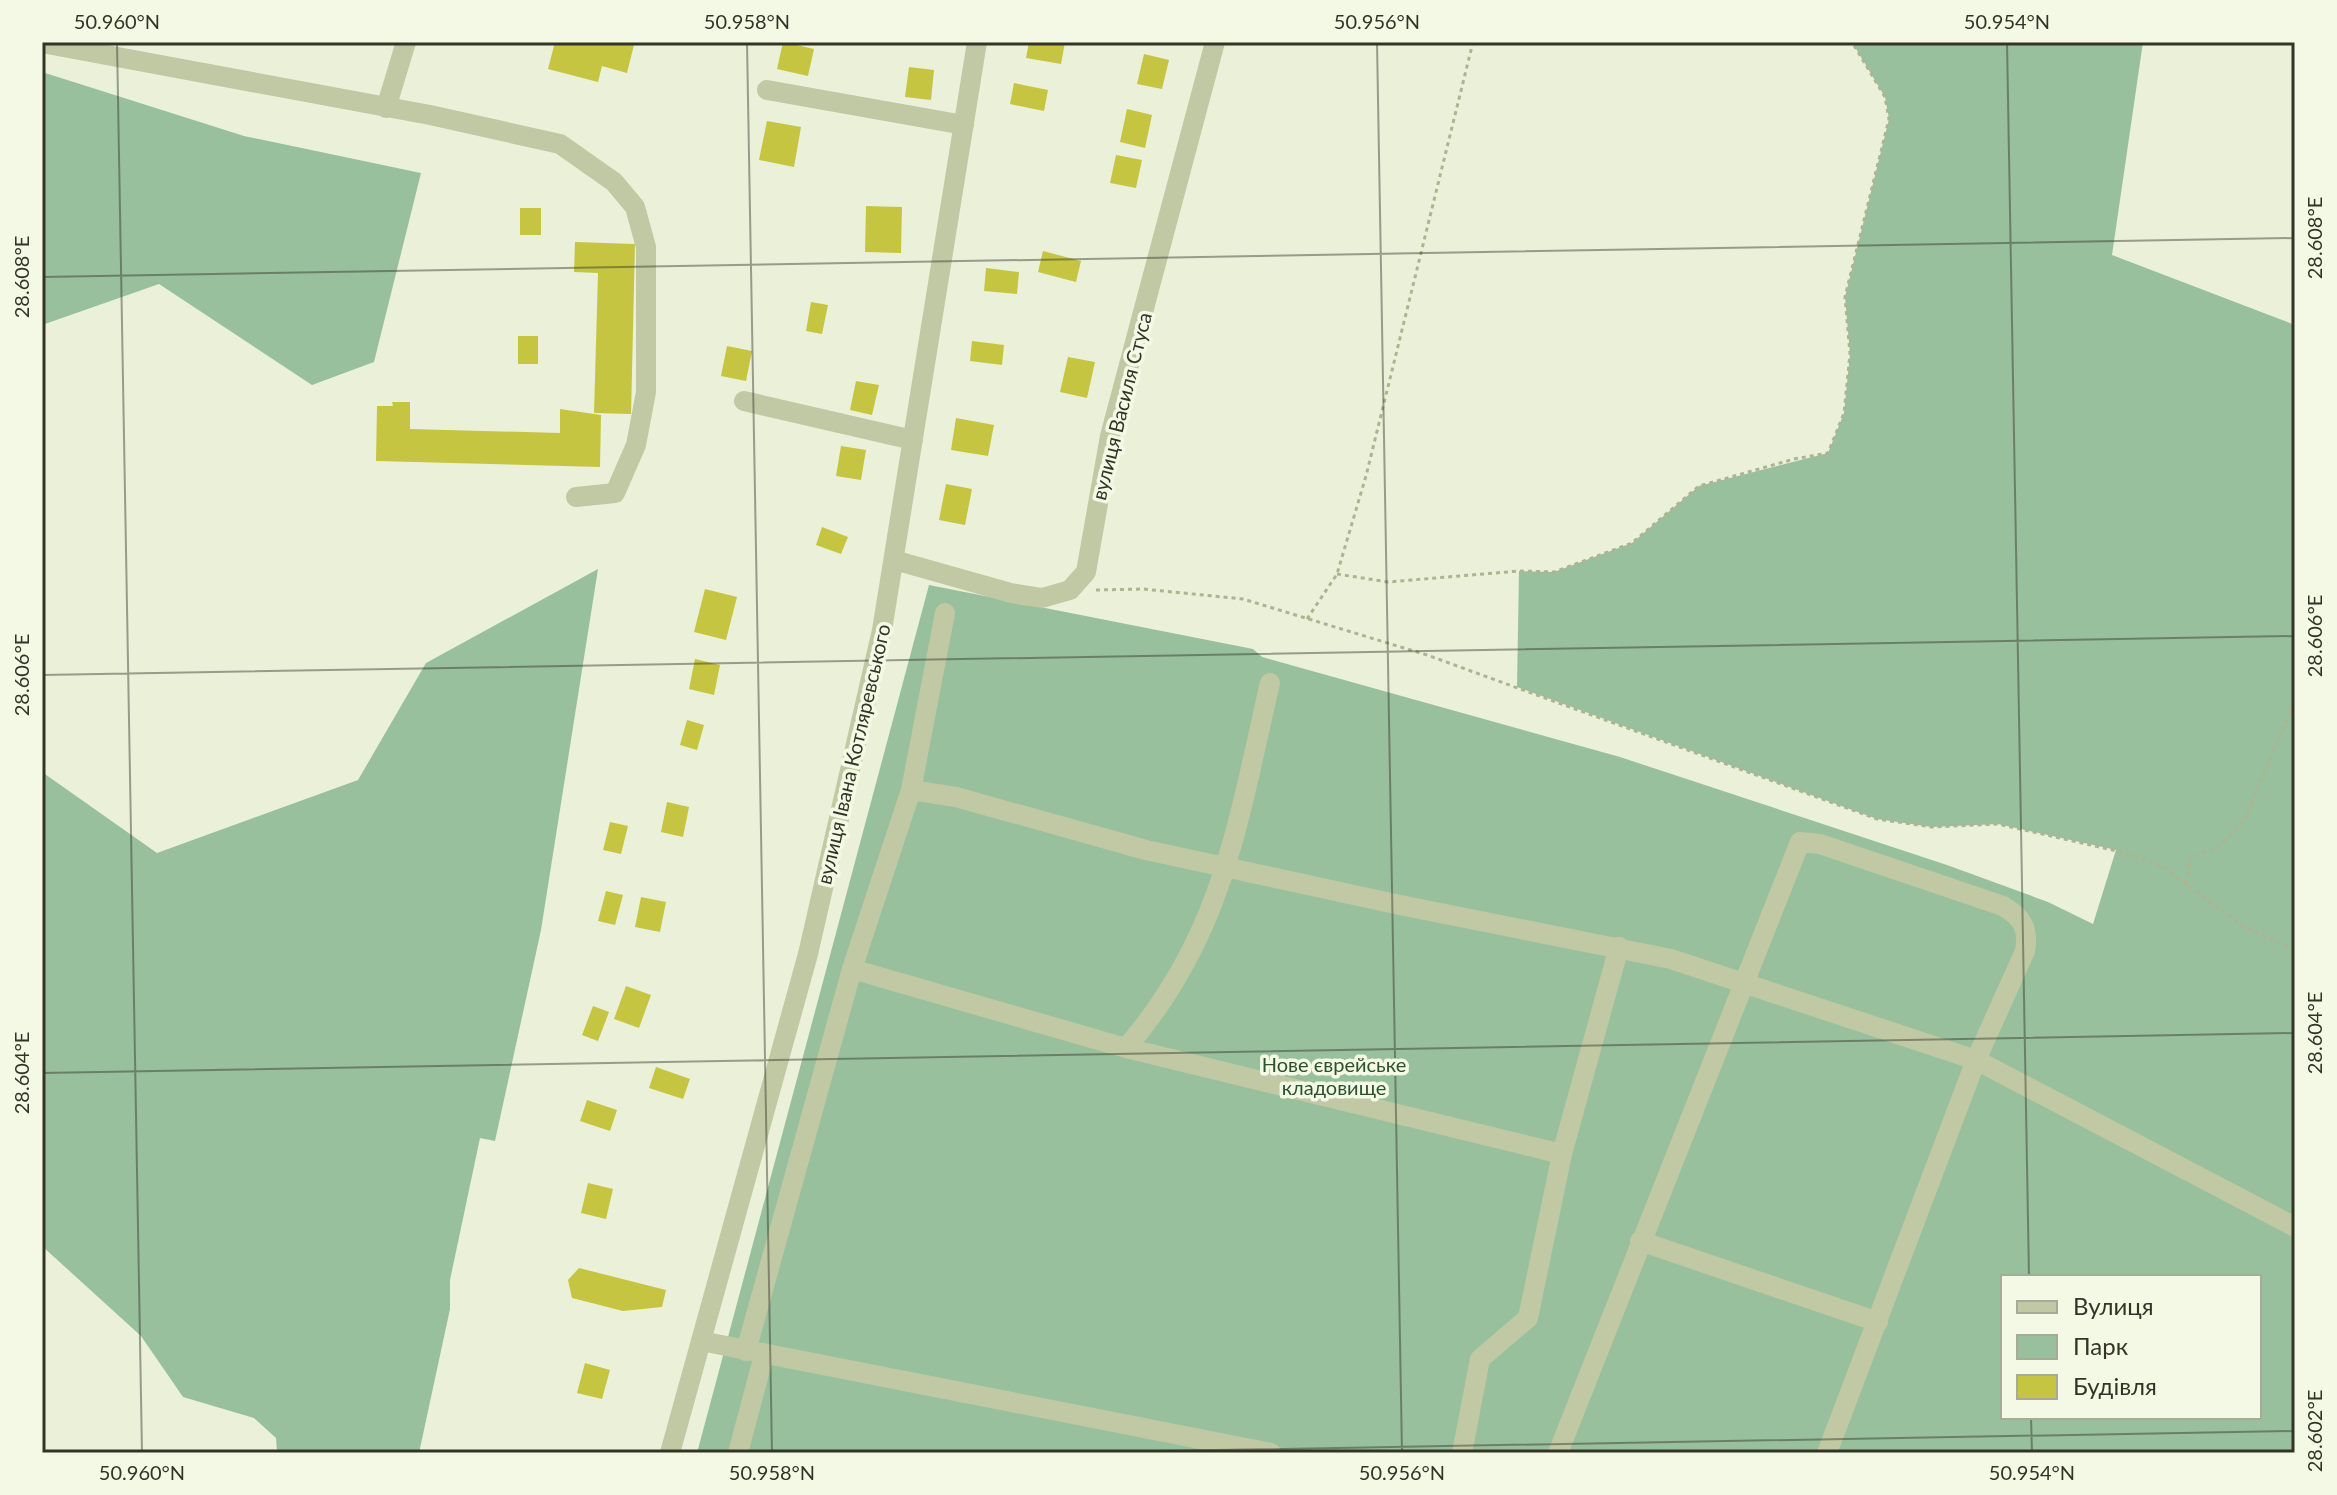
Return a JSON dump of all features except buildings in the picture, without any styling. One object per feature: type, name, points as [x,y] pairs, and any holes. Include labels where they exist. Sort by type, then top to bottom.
[{"type":"street","points":[[386,108],[406,42]]},
{"type":"street","name":"вулиця Івана Котляревського","points":[[670,1453],[808,954],[882,630],[977,42]]},
{"type":"street","name":"вулиця Василя Стуса","points":[[1070,590],[1086,572],[1110,436],[1215,42]]},
{"type":"street","points":[[42,43],[560,144],[614,182],[635,207],[646,247],[646,392],[636,445],[615,493],[576,497]]},
{"type":"street","points":[[767,90],[964,125]]},
{"type":"street","points":[[744,401],[913,440]]},
{"type":"street","points":[[894,560],[1011,593],[1042,598],[1070,590]]},
{"type":"street","points":[[738,1453],[755,1353],[852,969],[911,790],[945,613]]},
{"type":"street","points":[[1126,1048],[1147,1024],[1204,930],[1227,867],[1270,683]]},
{"type":"street","points":[[911,790],[956,797],[1146,850],[1671,959],[1741,985],[1976,1060],[2295,1227]]},
{"type":"street","points":[[1558,1453],[1800,842],[1820,844],[2003,906],[2024,923],[2025,951],[1976,1060],[1827,1453]]},
{"type":"street","points":[[1462,1453],[1480,1359],[1528,1318],[1562,1154],[1619,947]]},
{"type":"street","points":[[852,969],[1126,1048],[1562,1154]]},
{"type":"street","points":[[1640,1241],[1878,1322]]},
{"type":"street","points":[[701,1341],[1271,1453]]},
{"type":"path","points":[[1307,619],[1337,574],[1366,476],[1473,42]]},
{"type":"path","points":[[1337,574],[1388,582],[1519,571],[1554,572],[1632,543],[1699,486],[1794,459],[1828,453],[1844,413],[1850,354],[1845,297],[1889,119],[1885,97],[1852,42]]},
{"type":"path","points":[[1070,590],[1143,589],[1243,599],[1427,655],[1877,819],[1932,827],[1998,824],[2117,851],[2160,865],[2244,927],[2295,950]]},
{"type":"path","points":[[2186,884],[2190,858],[2218,848],[2243,822],[2295,700]]},
{"type":"green space","name":"Нове єврейське кладовище","points":[[1852,42],[2143,42],[2112,255],[2295,325],[2295,1453],[697,1453],[929,585],[1253,649],[1262,657],[1620,757],[1947,865],[2048,902],[2093,924],[2116,850],[1998,824],[1932,827],[1877,819],[1517,687],[1519,571],[1554,572],[1632,543],[1699,486],[1828,453],[1844,413],[1850,354],[1845,297],[1889,119],[1885,97]]},
{"type":"green space","points":[[42,72],[244,136],[421,173],[374,362],[312,385],[159,284],[42,325]]},
{"type":"green space","points":[[598,569],[541,930],[495,1141],[480,1138],[450,1280],[450,1309],[419,1453],[277,1453],[276,1438],[254,1418],[183,1397],[141,1336],[42,1246],[42,772],[157,853],[358,780],[426,663]]}]
